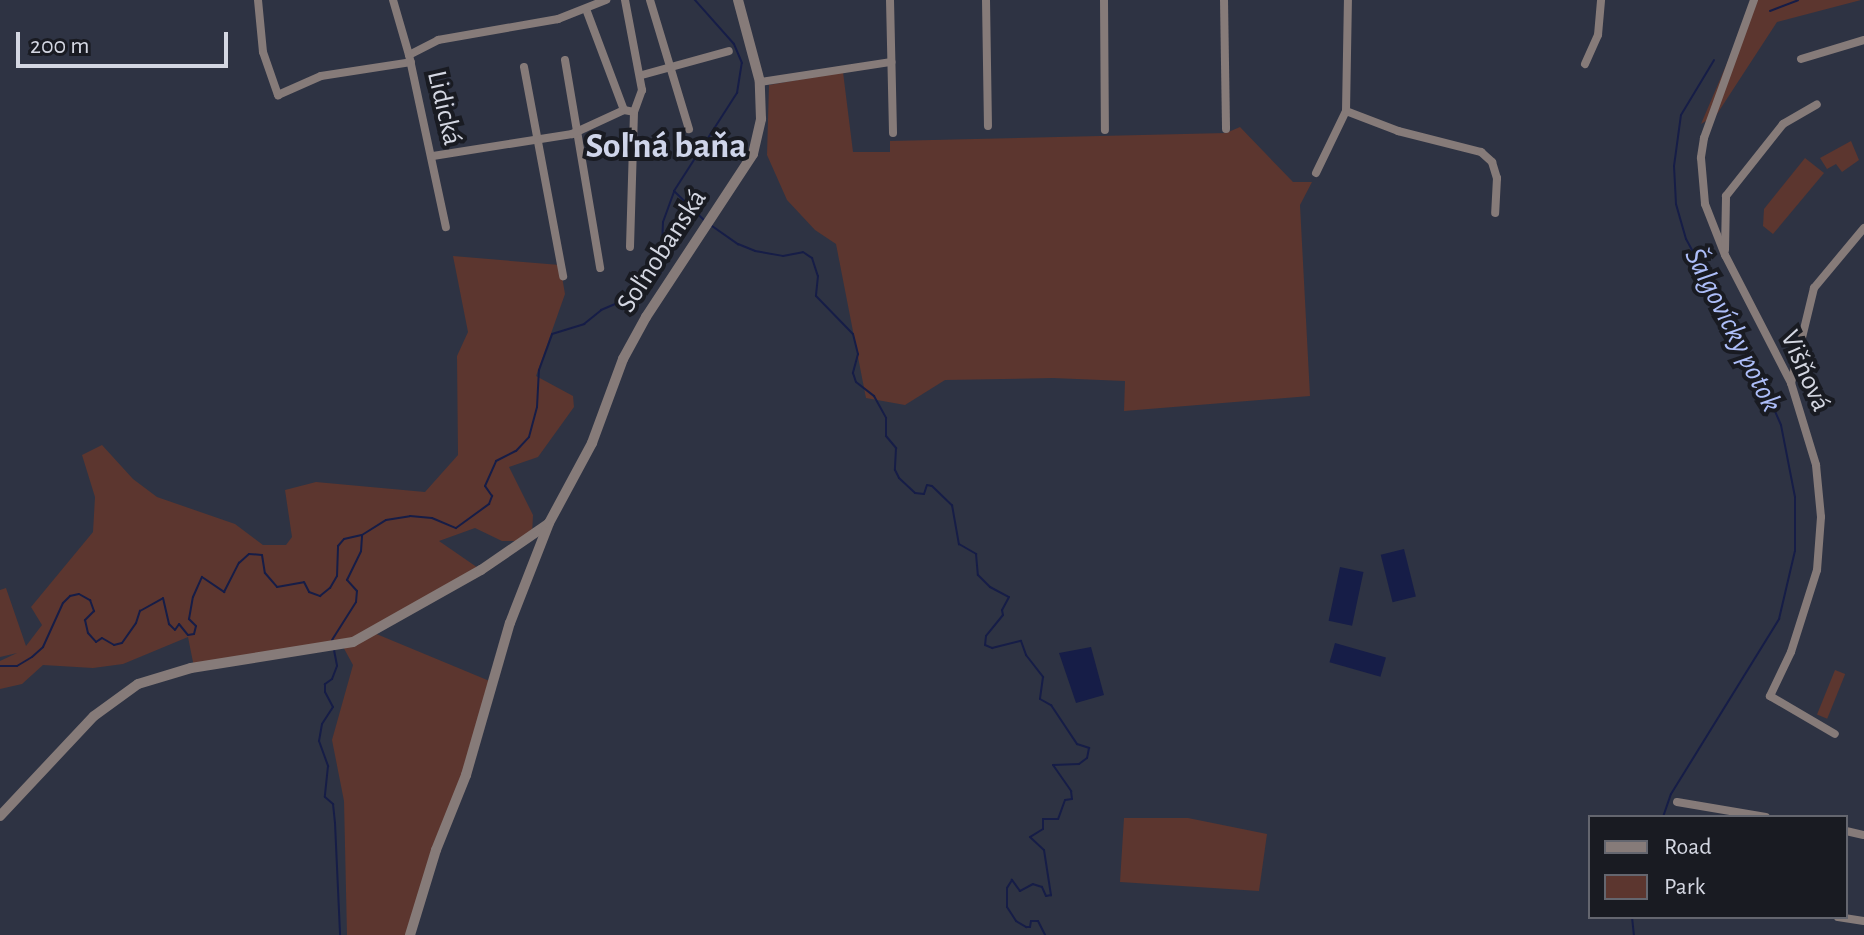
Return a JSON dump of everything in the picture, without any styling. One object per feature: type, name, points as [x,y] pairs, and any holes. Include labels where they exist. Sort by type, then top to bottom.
[{"type":"street","points":[[258,0],[263,52],[278,95],[321,76],[410,58],[438,40],[558,19],[606,0]]},
{"type":"street","name":"Lidická","points":[[393,0],[433,156],[446,227]]},
{"type":"street","points":[[433,156],[541,139],[629,111],[642,90],[642,75],[625,0]]},
{"type":"street","points":[[650,0],[689,129]]},
{"type":"street","name":"Soľnobanská","points":[[410,935],[436,850],[466,775],[510,623],[549,523],[596,436],[623,359],[753,154],[761,119],[760,82],[738,0]]},
{"type":"street","points":[[890,0],[893,133]]},
{"type":"street","points":[[986,0],[988,126]]},
{"type":"street","points":[[1104,0],[1105,130]]},
{"type":"street","points":[[1224,0],[1226,129]]},
{"type":"street","points":[[1316,173],[1346,111],[1348,0]]},
{"type":"street","points":[[1585,64],[1598,35],[1601,0]]},
{"type":"street","name":"Višňová","points":[[1754,0],[1704,138],[1701,158],[1706,198],[1725,255],[1791,383],[1816,465],[1821,517],[1817,570],[1791,652],[1770,696],[1835,734]]},
{"type":"street","points":[[586,9],[629,111],[630,247]]},
{"type":"street","points":[[1801,59],[1864,40]]},
{"type":"street","points":[[642,75],[729,51]]},
{"type":"street","points":[[565,60],[600,268]]},
{"type":"street","points":[[760,82],[891,62]]},
{"type":"street","points":[[524,67],[541,139],[563,276]]},
{"type":"street","points":[[1725,255],[1726,196],[1783,124],[1817,104]]},
{"type":"street","points":[[1346,111],[1398,131],[1481,152],[1492,162],[1497,178],[1495,213]]},
{"type":"street","points":[[1706,198],[1726,196]]},
{"type":"street","points":[[1791,383],[1814,288],[1864,228]]},
{"type":"street","points":[[0,816],[85,725],[138,684],[173,671],[340,645],[384,627],[481,570],[549,523]]},
{"type":"street","points":[[1677,802],[1754,815]]},
{"type":"green space","points":[[1754,0],[1861,0],[1777,22],[1717,114],[1701,124]]},
{"type":"green space","points":[[843,72],[853,152],[890,152],[890,141],[1226,133],[1240,127],[1293,182],[1312,182],[1300,205],[1310,396],[1124,411],[1125,381],[1053,378],[945,380],[905,405],[866,398],[836,244],[815,230],[787,200],[767,155],[769,85]]},
{"type":"green space","points":[[1851,141],[1859,160],[1842,172],[1836,164],[1827,169],[1820,158]]},
{"type":"green space","points":[[1805,158],[1824,173],[1773,234],[1763,226],[1764,209]]},
{"type":"green space","points":[[453,256],[560,265],[565,294],[536,376],[573,396],[574,407],[538,457],[509,467],[533,515],[532,535],[522,541],[502,541],[475,528],[439,541],[481,570],[374,633],[492,682],[410,935],[347,935],[344,801],[332,740],[353,665],[341,643],[194,667],[188,637],[123,664],[93,668],[43,665],[22,684],[0,689],[0,661],[17,653],[0,657],[0,590],[6,588],[26,646],[42,625],[31,607],[93,532],[95,497],[82,455],[102,445],[133,479],[157,497],[235,524],[263,545],[286,545],[292,537],[285,490],[316,482],[425,492],[458,455],[457,356],[468,332]]},
{"type":"green space","points":[[1835,670],[1845,674],[1827,719],[1817,715]]},
{"type":"green space","points":[[1124,818],[1188,818],[1267,834],[1259,891],[1120,882]]},
{"type":"water","points":[[1404,549],[1416,597],[1393,602],[1381,555]]},
{"type":"water","points":[[1340,567],[1363,572],[1352,626],[1329,621]]},
{"type":"water","points":[[1335,643],[1386,658],[1380,677],[1329,662]]},
{"type":"water","points":[[1091,647],[1104,695],[1076,703],[1059,653]]},
{"type":"waterway","points":[[0,666],[17,666],[43,647],[63,603],[70,596],[79,594],[90,600],[94,611],[85,620],[88,633],[96,642],[102,638],[114,645],[122,643],[140,611],[163,598],[169,624],[175,630],[179,624],[188,635],[194,634],[196,626],[189,619],[193,597],[202,577],[224,592],[239,563],[249,554],[262,555],[265,573],[277,587],[304,582],[309,592],[320,596],[330,588],[337,576],[338,546],[344,539],[362,535],[386,520],[410,516],[432,518],[456,528],[489,504],[492,496],[485,486],[496,461],[516,451],[529,437],[537,407],[539,370],[552,334],[584,324],[601,310],[637,295],[661,272],[663,222],[674,191],[737,93],[742,63],[734,44],[695,0]]},
{"type":"waterway","name":"Šalgovícky potok","points":[[1770,11],[1798,0]]},
{"type":"waterway","name":"Šalgovícky potok","points":[[1664,815],[1671,794],[1779,619],[1795,551],[1795,497],[1781,425],[1758,372],[1686,239],[1676,204],[1674,166],[1681,115],[1714,60]]},
{"type":"waterway","points":[[674,191],[704,220]]},
{"type":"waterway","points":[[712,226],[738,244],[755,251],[783,256],[803,252],[812,258],[818,276],[816,296],[853,334],[858,354],[853,373],[856,382],[874,396],[886,418],[886,436],[896,448],[895,470],[899,478],[915,493],[924,494],[927,485],[932,486],[952,505],[959,544],[976,554],[978,575],[990,587],[1009,597],[1002,610],[1003,615],[986,636],[985,645],[992,648],[1021,641],[1026,655],[1043,677],[1040,699],[1051,705],[1077,744],[1089,748],[1087,758],[1079,764],[1053,765],[1071,791],[1072,799],[1065,800],[1058,819],[1043,819],[1043,829],[1030,837],[1044,850],[1051,895],[1046,896],[1042,887],[1033,884],[1020,891],[1012,880],[1007,888],[1007,907],[1016,921],[1026,927],[1030,927],[1031,921],[1038,921],[1045,935]]},
{"type":"waterway","points":[[332,640],[356,602],[357,591],[347,580],[361,551],[362,535]]},
{"type":"waterway","points":[[334,650],[337,666],[332,679],[325,684],[325,692],[333,707],[322,724],[319,741],[328,766],[325,797],[333,804],[340,935]]},
{"type":"waterway","name":"Šalgovícky potok","points":[[1632,919],[1634,935]]},
{"type":"district","name":"Soľná baňa","points":[[666,147]]}]
